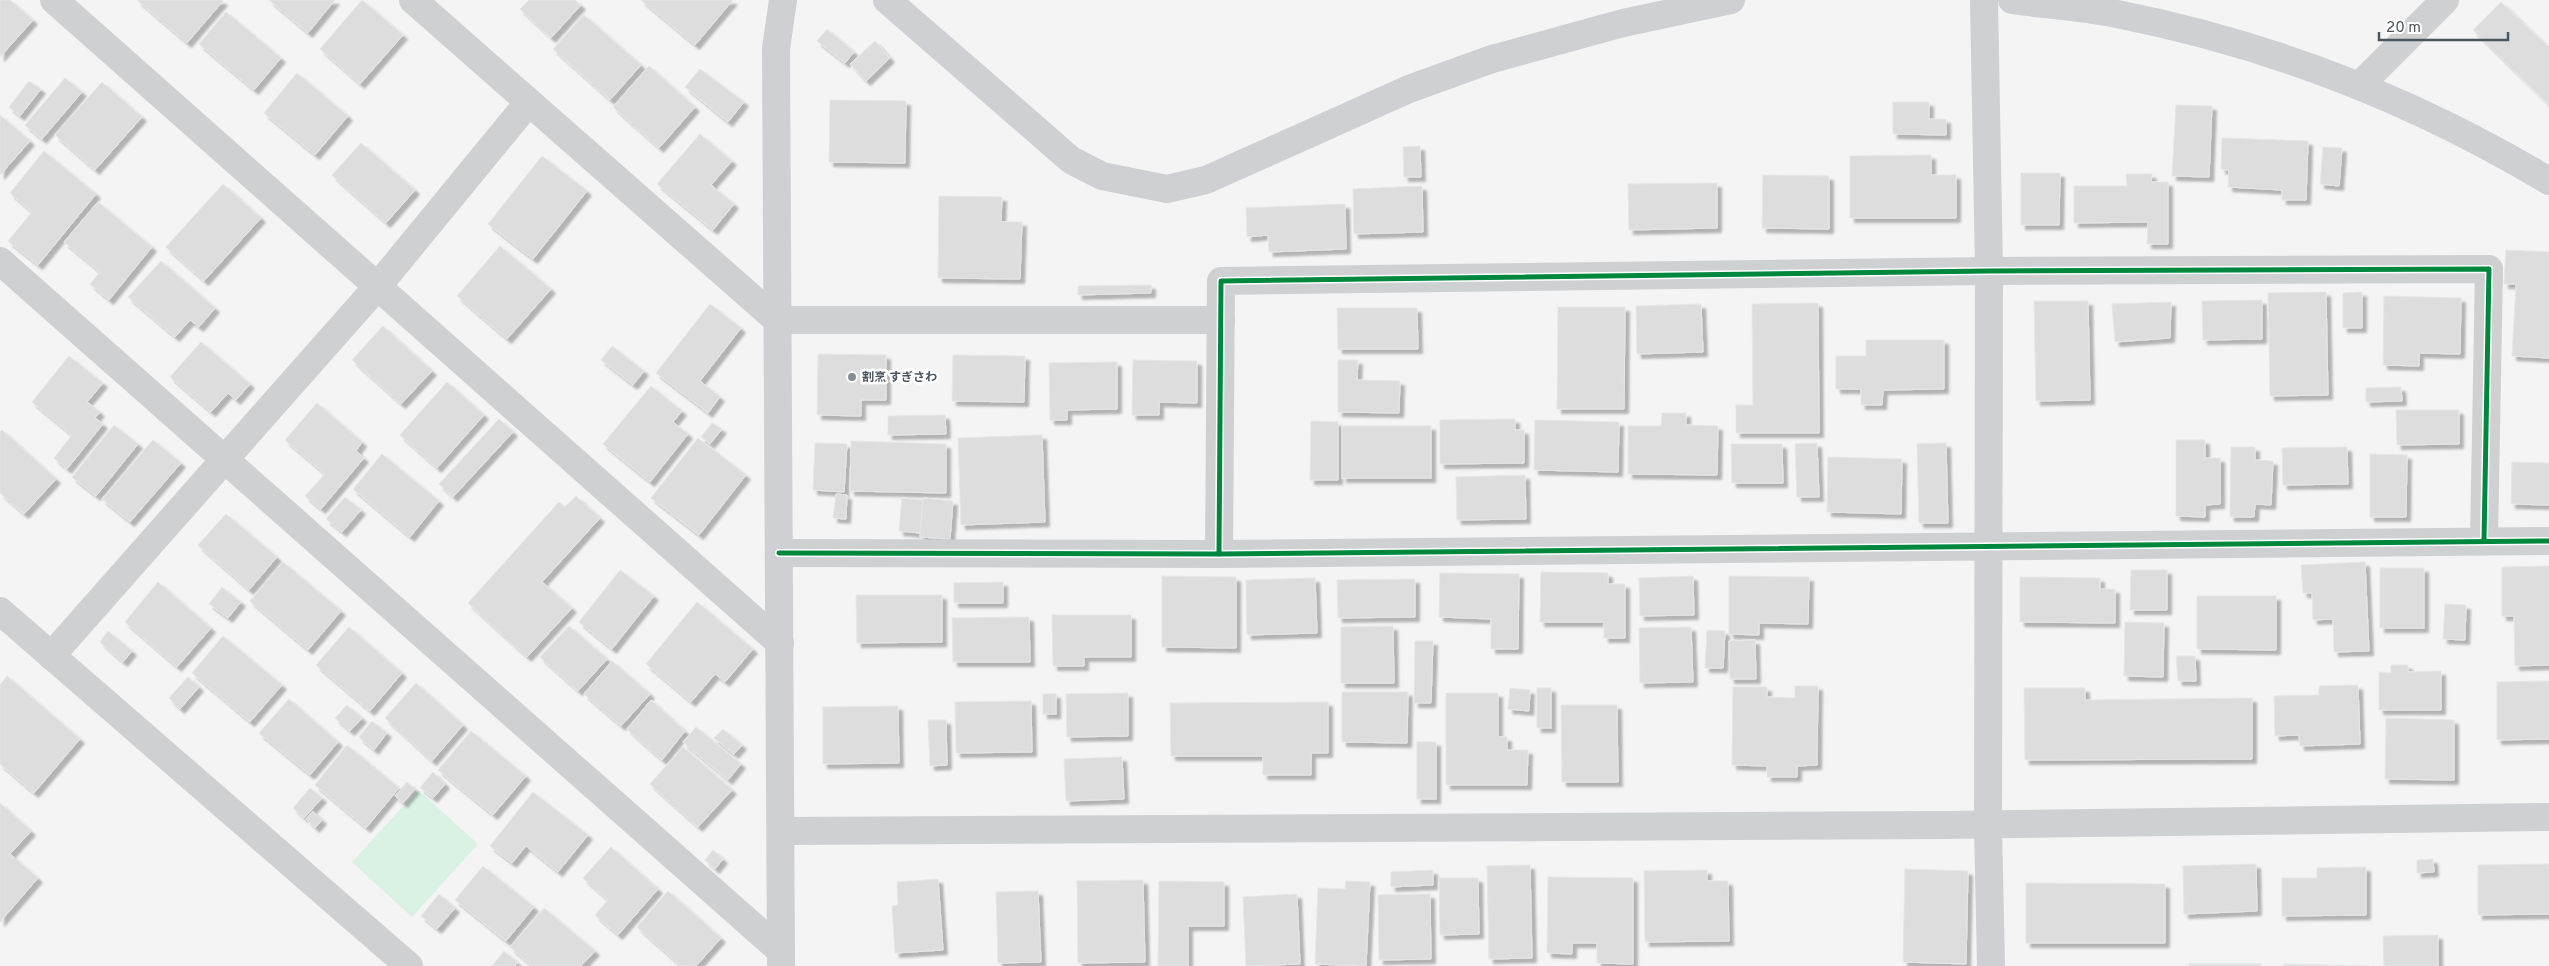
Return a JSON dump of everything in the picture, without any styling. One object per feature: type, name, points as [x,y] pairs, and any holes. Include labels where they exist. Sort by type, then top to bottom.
[{"type":"street","points":[[54,0],[780,643]]},
{"type":"street","points":[[412,0],[777,320],[1221,320]]},
{"type":"street","points":[[781,958],[776,48],[783,0]]},
{"type":"street","points":[[887,0],[1071,160],[1102,176],[1167,189],[1206,180],[1409,89],[1492,59],[1632,21],[1731,0]]},
{"type":"street","points":[[1984,0],[1989,271],[1987,546],[1988,825],[1991,966]]},
{"type":"street","points":[[2012,0],[2116,14],[2231,42],[2359,86],[2449,125],[2549,181]]},
{"type":"street","points":[[2359,86],[2445,0]]},
{"type":"street","points":[[51,656],[377,287],[528,103]]},
{"type":"street","points":[[0,261],[781,958]]},
{"type":"street","points":[[1219,554],[1221,281],[1989,271],[2489,269],[2484,541]]},
{"type":"street","points":[[780,553],[1219,554],[2549,541]]},
{"type":"street","points":[[0,611],[409,966]]},
{"type":"street","points":[[781,832],[1988,825],[2549,817]]},
{"type":"green space","points":[[418,790],[478,844],[412,917],[352,862]]},
{"type":"building","points":[[0,0],[10,0],[33,20],[0,57]]},
{"type":"building","points":[[137,0],[221,0],[223,1],[187,43]]},
{"type":"building","points":[[269,0],[335,0],[308,33]]},
{"type":"building","points":[[362,0],[403,35],[360,84],[320,49]]},
{"type":"building","points":[[529,0],[575,0],[581,5],[551,38],[520,9]]},
{"type":"building","points":[[641,0],[733,0],[695,45]]},
{"type":"building","points":[[2501,2],[2549,48],[2549,105],[2473,30]]},
{"type":"building","points":[[226,12],[281,58],[254,90],[199,44]]},
{"type":"building","points":[[584,15],[641,65],[610,100],[553,49]]},
{"type":"building","points":[[827,29],[854,52],[845,63],[817,41]]},
{"type":"building","points":[[875,41],[890,58],[866,81],[850,64]]},
{"type":"building","points":[[649,66],[695,107],[659,148],[613,107]]},
{"type":"building","points":[[700,69],[744,102],[728,122],[685,87]]},
{"type":"building","points":[[297,73],[348,116],[315,155],[264,113]]},
{"type":"building","points":[[65,78],[82,92],[42,139],[25,125]]},
{"type":"building","points":[[29,81],[41,89],[20,116],[9,107]]},
{"type":"building","points":[[102,82],[142,117],[95,170],[55,135]]},
{"type":"building","points":[[830,100],[906,101],[905,163],[829,162]]},
{"type":"building","points":[[1893,102],[1929,102],[1929,119],[1946,119],[1946,135],[1893,134]]},
{"type":"building","points":[[2176,105],[2212,106],[2209,177],[2172,176]]},
{"type":"building","points":[[0,115],[30,141],[0,175]]},
{"type":"building","points":[[700,134],[732,161],[711,185],[734,204],[713,230],[657,184]]},
{"type":"building","points":[[2222,138],[2308,141],[2306,200],[2282,200],[2282,190],[2228,187],[2229,170],[2221,169]]},
{"type":"building","points":[[361,143],[415,190],[386,223],[332,175]]},
{"type":"building","points":[[1420,146],[1421,177],[1404,177],[1403,147]]},
{"type":"building","points":[[2323,147],[2342,148],[2339,186],[2320,184]]},
{"type":"building","points":[[44,151],[96,194],[38,265],[8,241],[32,212],[10,193]]},
{"type":"building","points":[[1931,155],[1931,175],[1956,175],[1956,218],[1850,218],[1850,156]]},
{"type":"building","points":[[542,156],[587,191],[533,259],[488,224]]},
{"type":"building","points":[[2021,173],[2060,173],[2059,225],[2021,225]]},
{"type":"building","points":[[2126,174],[2152,174],[2151,182],[2168,182],[2168,244],[2147,244],[2148,222],[2074,223],[2074,186],[2127,186]]},
{"type":"building","points":[[1763,175],[1829,176],[1829,229],[1762,228]]},
{"type":"building","points":[[1717,183],[1717,228],[1629,230],[1628,184]]},
{"type":"building","points":[[223,184],[261,218],[204,281],[166,247]]},
{"type":"building","points":[[1422,186],[1423,232],[1354,234],[1353,189]]},
{"type":"building","points":[[939,196],[1002,197],[1001,222],[1022,222],[1020,279],[938,278]]},
{"type":"building","points":[[98,202],[152,247],[109,300],[90,284],[100,272],[64,242]]},
{"type":"building","points":[[1345,204],[1346,249],[1269,252],[1268,235],[1247,237],[1246,208]]},
{"type":"building","points":[[500,246],[551,289],[507,339],[457,296]]},
{"type":"building","points":[[2506,250],[2549,252],[2549,358],[2512,356],[2516,284],[2504,284]]},
{"type":"building","points":[[161,261],[215,308],[199,327],[190,320],[175,337],[128,297]]},
{"type":"building","points":[[1151,285],[1151,293],[1078,295],[1078,286]]},
{"type":"building","points":[[2326,292],[2328,395],[2270,396],[2268,293]]},
{"type":"building","points":[[2362,292],[2362,328],[2343,328],[2343,293]]},
{"type":"building","points":[[2384,296],[2461,298],[2460,354],[2419,353],[2419,366],[2383,365]]},
{"type":"building","points":[[2262,300],[2262,339],[2203,340],[2202,301]]},
{"type":"building","points":[[2034,301],[2088,301],[2090,400],[2036,401]]},
{"type":"building","points":[[2171,302],[2170,338],[2115,342],[2112,304]]},
{"type":"building","points":[[1818,303],[1819,433],[1736,433],[1736,405],[1753,405],[1752,304]]},
{"type":"building","points":[[710,304],[741,328],[700,381],[720,397],[708,413],[656,373]]},
{"type":"building","points":[[1701,304],[1703,352],[1637,354],[1636,306]]},
{"type":"building","points":[[1558,307],[1625,307],[1624,409],[1557,409]]},
{"type":"building","points":[[1337,308],[1417,308],[1418,349],[1338,349]]},
{"type":"building","points":[[383,326],[432,371],[401,404],[352,360]]},
{"type":"building","points":[[1866,340],[1944,340],[1944,389],[1883,390],[1882,405],[1861,405],[1861,389],[1836,389],[1836,356],[1866,356]]},
{"type":"building","points":[[201,342],[250,384],[236,400],[228,393],[211,412],[170,377]]},
{"type":"building","points":[[612,346],[644,371],[633,385],[601,360]]},
{"type":"building","name":"割烹 すぎさわ","points":[[818,354],[886,355],[886,400],[861,400],[861,416],[817,415]]},
{"type":"building","points":[[953,355],[1025,356],[1024,402],[952,401]]},
{"type":"building","points":[[69,356],[103,383],[87,402],[100,412],[95,418],[103,424],[67,469],[54,458],[72,435],[32,402]]},
{"type":"building","points":[[1133,360],[1197,361],[1197,403],[1159,402],[1159,415],[1132,415]]},
{"type":"building","points":[[1338,360],[1358,360],[1357,380],[1400,381],[1399,413],[1338,412]]},
{"type":"building","points":[[1117,362],[1117,409],[1067,410],[1067,420],[1050,420],[1049,363]]},
{"type":"building","points":[[447,382],[484,415],[437,468],[400,435]]},
{"type":"building","points":[[651,386],[682,411],[673,422],[688,434],[650,482],[603,444]]},
{"type":"building","points":[[2401,387],[2402,401],[2366,402],[2366,388]]},
{"type":"building","points":[[317,403],[362,442],[356,451],[364,458],[321,509],[305,496],[325,474],[285,440]]},
{"type":"building","points":[[2396,410],[2459,410],[2459,444],[2397,445]]},
{"type":"building","points":[[1662,413],[1686,413],[1686,425],[1718,426],[1717,475],[1628,474],[1628,426],[1661,426]]},
{"type":"building","points":[[945,415],[946,434],[888,435],[888,416]]},
{"type":"building","points":[[499,419],[513,432],[453,497],[439,484]]},
{"type":"building","points":[[1515,419],[1515,430],[1524,430],[1524,463],[1440,464],[1440,420]]},
{"type":"building","points":[[1535,420],[1619,422],[1618,472],[1534,470]]},
{"type":"building","points":[[1311,421],[1338,422],[1338,480],[1310,480]]},
{"type":"building","points":[[712,423],[722,429],[710,444],[701,437]]},
{"type":"building","points":[[114,425],[138,444],[96,496],[72,477]]},
{"type":"building","points":[[1342,426],[1431,426],[1431,478],[1342,478]]},
{"type":"building","points":[[2,430],[56,479],[24,514],[0,493],[0,432]]},
{"type":"building","points":[[1042,435],[1045,522],[961,525],[958,438]]},
{"type":"building","points":[[698,438],[746,475],[699,535],[651,498]]},
{"type":"building","points":[[153,440],[181,463],[130,522],[102,499]]},
{"type":"building","points":[[2176,440],[2205,440],[2205,458],[2220,458],[2220,504],[2205,505],[2205,517],[2176,516]]},
{"type":"building","points":[[851,441],[946,444],[946,493],[850,491]]},
{"type":"building","points":[[815,443],[847,444],[844,492],[813,490]]},
{"type":"building","points":[[1817,443],[1819,497],[1797,497],[1795,444]]},
{"type":"building","points":[[1946,443],[1948,523],[1919,523],[1917,444]]},
{"type":"building","points":[[1731,444],[1782,444],[1783,483],[1732,483]]},
{"type":"building","points":[[2231,447],[2255,447],[2255,460],[2273,461],[2271,505],[2255,504],[2254,517],[2230,517]]},
{"type":"building","points":[[2347,447],[2348,484],[2283,485],[2282,448]]},
{"type":"building","points":[[382,454],[439,501],[410,537],[353,489]]},
{"type":"building","points":[[2370,454],[2407,455],[2406,517],[2370,517]]},
{"type":"building","points":[[1828,457],[1902,459],[1901,514],[1827,512]]},
{"type":"building","points":[[2512,462],[2549,463],[2549,505],[2511,504]]},
{"type":"building","points":[[1525,475],[1526,519],[1457,520],[1456,477]]},
{"type":"building","points":[[836,494],[847,495],[846,519],[833,518]]},
{"type":"building","points":[[576,496],[600,518],[542,582],[572,608],[527,657],[468,603],[559,502],[565,507]]},
{"type":"building","points":[[345,497],[361,510],[342,532],[326,519]]},
{"type":"building","points":[[902,498],[923,500],[920,533],[899,531]]},
{"type":"building","points":[[923,498],[953,501],[950,539],[920,537]]},
{"type":"building","points":[[226,514],[277,557],[249,590],[198,545]]},
{"type":"building","points":[[283,562],[341,611],[308,650],[250,601]]},
{"type":"building","points":[[2365,562],[2369,651],[2334,652],[2333,619],[2313,620],[2312,593],[2303,593],[2301,565]]},
{"type":"building","points":[[2549,566],[2549,665],[2515,666],[2514,616],[2502,616],[2502,567]]},
{"type":"building","points":[[2380,568],[2424,568],[2424,628],[2380,628]]},
{"type":"building","points":[[620,570],[654,596],[612,649],[579,622]]},
{"type":"building","points":[[2131,570],[2167,570],[2167,610],[2130,610]]},
{"type":"building","points":[[1541,572],[1608,573],[1608,584],[1625,584],[1625,638],[1604,638],[1604,622],[1540,622]]},
{"type":"building","points":[[1440,573],[1519,574],[1518,649],[1491,649],[1491,619],[1439,617]]},
{"type":"building","points":[[1162,576],[1236,577],[1236,648],[1162,647]]},
{"type":"building","points":[[1693,576],[1694,615],[1640,616],[1639,578]]},
{"type":"building","points":[[1729,576],[1809,577],[1808,624],[1759,623],[1759,635],[1729,634]]},
{"type":"building","points":[[2020,577],[2100,578],[2100,589],[2115,589],[2115,623],[2020,622]]},
{"type":"building","points":[[1315,578],[1317,633],[1247,635],[1246,580]]},
{"type":"building","points":[[1415,579],[1415,617],[1338,618],[1337,580]]},
{"type":"building","points":[[158,582],[211,628],[177,667],[125,622]]},
{"type":"building","points":[[1003,582],[1003,603],[954,603],[954,583]]},
{"type":"building","points":[[222,587],[241,602],[228,618],[209,604]]},
{"type":"building","points":[[856,595],[942,595],[942,642],[857,643]]},
{"type":"building","points":[[2197,596],[2276,596],[2276,650],[2197,649]]},
{"type":"building","points":[[697,602],[753,649],[725,682],[715,674],[691,702],[646,664]]},
{"type":"building","points":[[2445,604],[2466,605],[2465,640],[2443,639]]},
{"type":"building","points":[[1052,615],[1131,615],[1131,657],[1084,657],[1084,666],[1053,666]]},
{"type":"building","points":[[1029,617],[1030,662],[953,662],[952,618]]},
{"type":"building","points":[[2125,622],[2164,623],[2163,677],[2124,676]]},
{"type":"building","points":[[569,626],[607,659],[578,691],[540,657]]},
{"type":"building","points":[[1393,626],[1394,683],[1341,683],[1341,627]]},
{"type":"building","points":[[349,627],[402,673],[370,711],[316,665]]},
{"type":"building","points":[[1691,627],[1693,682],[1640,683],[1639,628]]},
{"type":"building","points":[[1707,630],[1725,631],[1723,668],[1705,668]]},
{"type":"building","points":[[108,631],[132,651],[123,662],[100,642]]},
{"type":"building","points":[[223,636],[282,685],[250,722],[192,673]]},
{"type":"building","points":[[1755,640],[1756,679],[1730,679],[1729,641]]},
{"type":"building","points":[[1415,641],[1433,641],[1431,703],[1414,703]]},
{"type":"building","points":[[2176,656],[2195,656],[2196,681],[2178,681]]},
{"type":"building","points":[[612,661],[650,694],[621,726],[584,694]]},
{"type":"building","points":[[2391,665],[2408,665],[2408,672],[2441,671],[2441,710],[2379,710],[2379,672],[2391,673]]},
{"type":"building","points":[[7,676],[80,739],[34,793],[0,764],[0,685]]},
{"type":"building","points":[[188,677],[199,687],[180,709],[169,698]]},
{"type":"building","points":[[2549,681],[2549,739],[2497,740],[2497,682]]},
{"type":"building","points":[[416,683],[463,725],[432,761],[385,718]]},
{"type":"building","points":[[2358,685],[2360,744],[2300,746],[2299,735],[2275,736],[2274,696],[2319,695],[2319,686]]},
{"type":"building","points":[[1795,686],[1818,686],[1817,765],[1797,766],[1797,777],[1767,777],[1767,766],[1732,765],[1733,687],[1767,687],[1767,697],[1795,698]]},
{"type":"building","points":[[1510,688],[1530,690],[1529,711],[1508,709]]},
{"type":"building","points":[[1537,688],[1551,688],[1551,728],[1537,728]]},
{"type":"building","points":[[2024,688],[2085,688],[2085,700],[2252,698],[2252,759],[2025,760]]},
{"type":"building","points":[[1342,692],[1408,692],[1407,743],[1342,742]]},
{"type":"building","points":[[1128,693],[1128,736],[1067,737],[1066,694]]},
{"type":"building","points":[[1446,693],[1498,693],[1498,737],[1507,737],[1507,750],[1528,750],[1527,785],[1446,785]]},
{"type":"building","points":[[1043,694],[1056,694],[1056,714],[1043,714]]},
{"type":"building","points":[[289,699],[338,742],[310,775],[259,733]]},
{"type":"building","points":[[651,700],[685,731],[662,760],[627,729]]},
{"type":"building","points":[[1031,701],[1032,752],[956,753],[955,702]]},
{"type":"building","points":[[1328,702],[1328,753],[1311,753],[1311,775],[1263,775],[1263,756],[1171,756],[1170,703]]},
{"type":"building","points":[[347,705],[362,718],[350,731],[335,718]]},
{"type":"building","points":[[1561,705],[1617,705],[1618,782],[1562,782]]},
{"type":"building","points":[[898,706],[899,763],[823,764],[823,707]]},
{"type":"building","points":[[2386,718],[2454,720],[2454,780],[2385,779]]},
{"type":"building","points":[[928,720],[946,720],[947,765],[930,766]]},
{"type":"building","points":[[372,721],[387,733],[374,750],[359,737]]},
{"type":"building","points":[[696,727],[741,764],[728,780],[683,742]]},
{"type":"building","points":[[723,729],[742,745],[734,754],[714,738]]},
{"type":"building","points":[[471,731],[526,776],[493,815],[438,770]]},
{"type":"building","points":[[1417,742],[1436,742],[1436,799],[1417,799]]},
{"type":"building","points":[[347,745],[399,788],[366,828],[315,785]]},
{"type":"building","points":[[683,747],[732,790],[698,827],[650,784]]},
{"type":"building","points":[[1122,757],[1124,799],[1066,801],[1064,759]]},
{"type":"building","points":[[433,772],[445,784],[433,798],[420,788]]},
{"type":"building","points":[[407,782],[415,789],[403,803],[395,796]]},
{"type":"building","points":[[310,788],[322,798],[304,818],[293,808]]},
{"type":"building","points":[[533,792],[588,835],[558,872],[526,846],[512,863],[490,846]]},
{"type":"building","points":[[0,803],[31,831],[10,854],[38,878],[0,922]]},
{"type":"building","points":[[313,811],[322,820],[315,828],[306,819]]},
{"type":"building","points":[[611,847],[658,889],[618,935],[595,915],[608,900],[583,878]]},
{"type":"building","points":[[713,850],[723,859],[715,869],[705,860]]},
{"type":"building","points":[[2433,859],[2434,872],[2417,873],[2417,860]]},
{"type":"building","points":[[2256,864],[2257,911],[2184,914],[2183,866]]},
{"type":"building","points":[[2549,864],[2549,914],[2478,915],[2478,865]]},
{"type":"building","points":[[1530,865],[1532,958],[1489,959],[1487,866]]},
{"type":"building","points":[[483,866],[534,907],[506,941],[455,900]]},
{"type":"building","points":[[2366,867],[2366,915],[2282,916],[2282,878],[2317,878],[2317,868]]},
{"type":"building","points":[[1905,869],[1968,871],[1966,964],[1903,962]]},
{"type":"building","points":[[1433,870],[1433,885],[1391,887],[1391,872]]},
{"type":"building","points":[[1707,870],[1707,881],[1728,881],[1729,941],[1645,942],[1644,871]]},
{"type":"building","points":[[1548,877],[1633,878],[1633,964],[1597,963],[1597,943],[1572,943],[1572,954],[1547,953]]},
{"type":"building","points":[[1439,878],[1478,878],[1479,934],[1440,935]]},
{"type":"building","points":[[938,879],[943,950],[895,953],[892,906],[898,905],[897,882]]},
{"type":"building","points":[[1143,880],[1145,962],[1078,963],[1077,881]]},
{"type":"building","points":[[1159,881],[1224,882],[1224,926],[1188,926],[1188,966],[1158,966]]},
{"type":"building","points":[[1346,881],[1370,882],[1366,966],[1315,964],[1318,888],[1345,889]]},
{"type":"building","points":[[2026,883],[2165,884],[2165,943],[2026,943]]},
{"type":"building","points":[[668,891],[721,938],[696,966],[681,966],[637,927]]},
{"type":"building","points":[[1038,891],[1041,962],[998,963],[996,892]]},
{"type":"building","points":[[439,894],[455,908],[437,929],[421,916]]},
{"type":"building","points":[[1297,894],[1300,964],[1246,966],[1243,897]]},
{"type":"building","points":[[1430,894],[1431,959],[1379,960],[1378,895]]},
{"type":"building","points":[[544,908],[595,951],[581,966],[532,966],[510,947]]},
{"type":"building","points":[[2438,935],[2438,966],[2384,966],[2383,936]]},
{"type":"building","points":[[504,951],[518,963],[515,966],[492,966]]},
{"type":"building","points":[[2189,964],[2261,964],[2261,966],[2189,966]]},
{"type":"building","points":[[2284,964],[2369,966],[2284,966]]},
{"type":"cycle path","points":[[1219,554],[1221,281],[1989,271],[2489,269],[2484,541]]},
{"type":"cycle path","points":[[779,553],[1219,554],[2549,541]]},
{"type":"place","name":"割烹 すぎさわ","points":[[852,377]]}]
